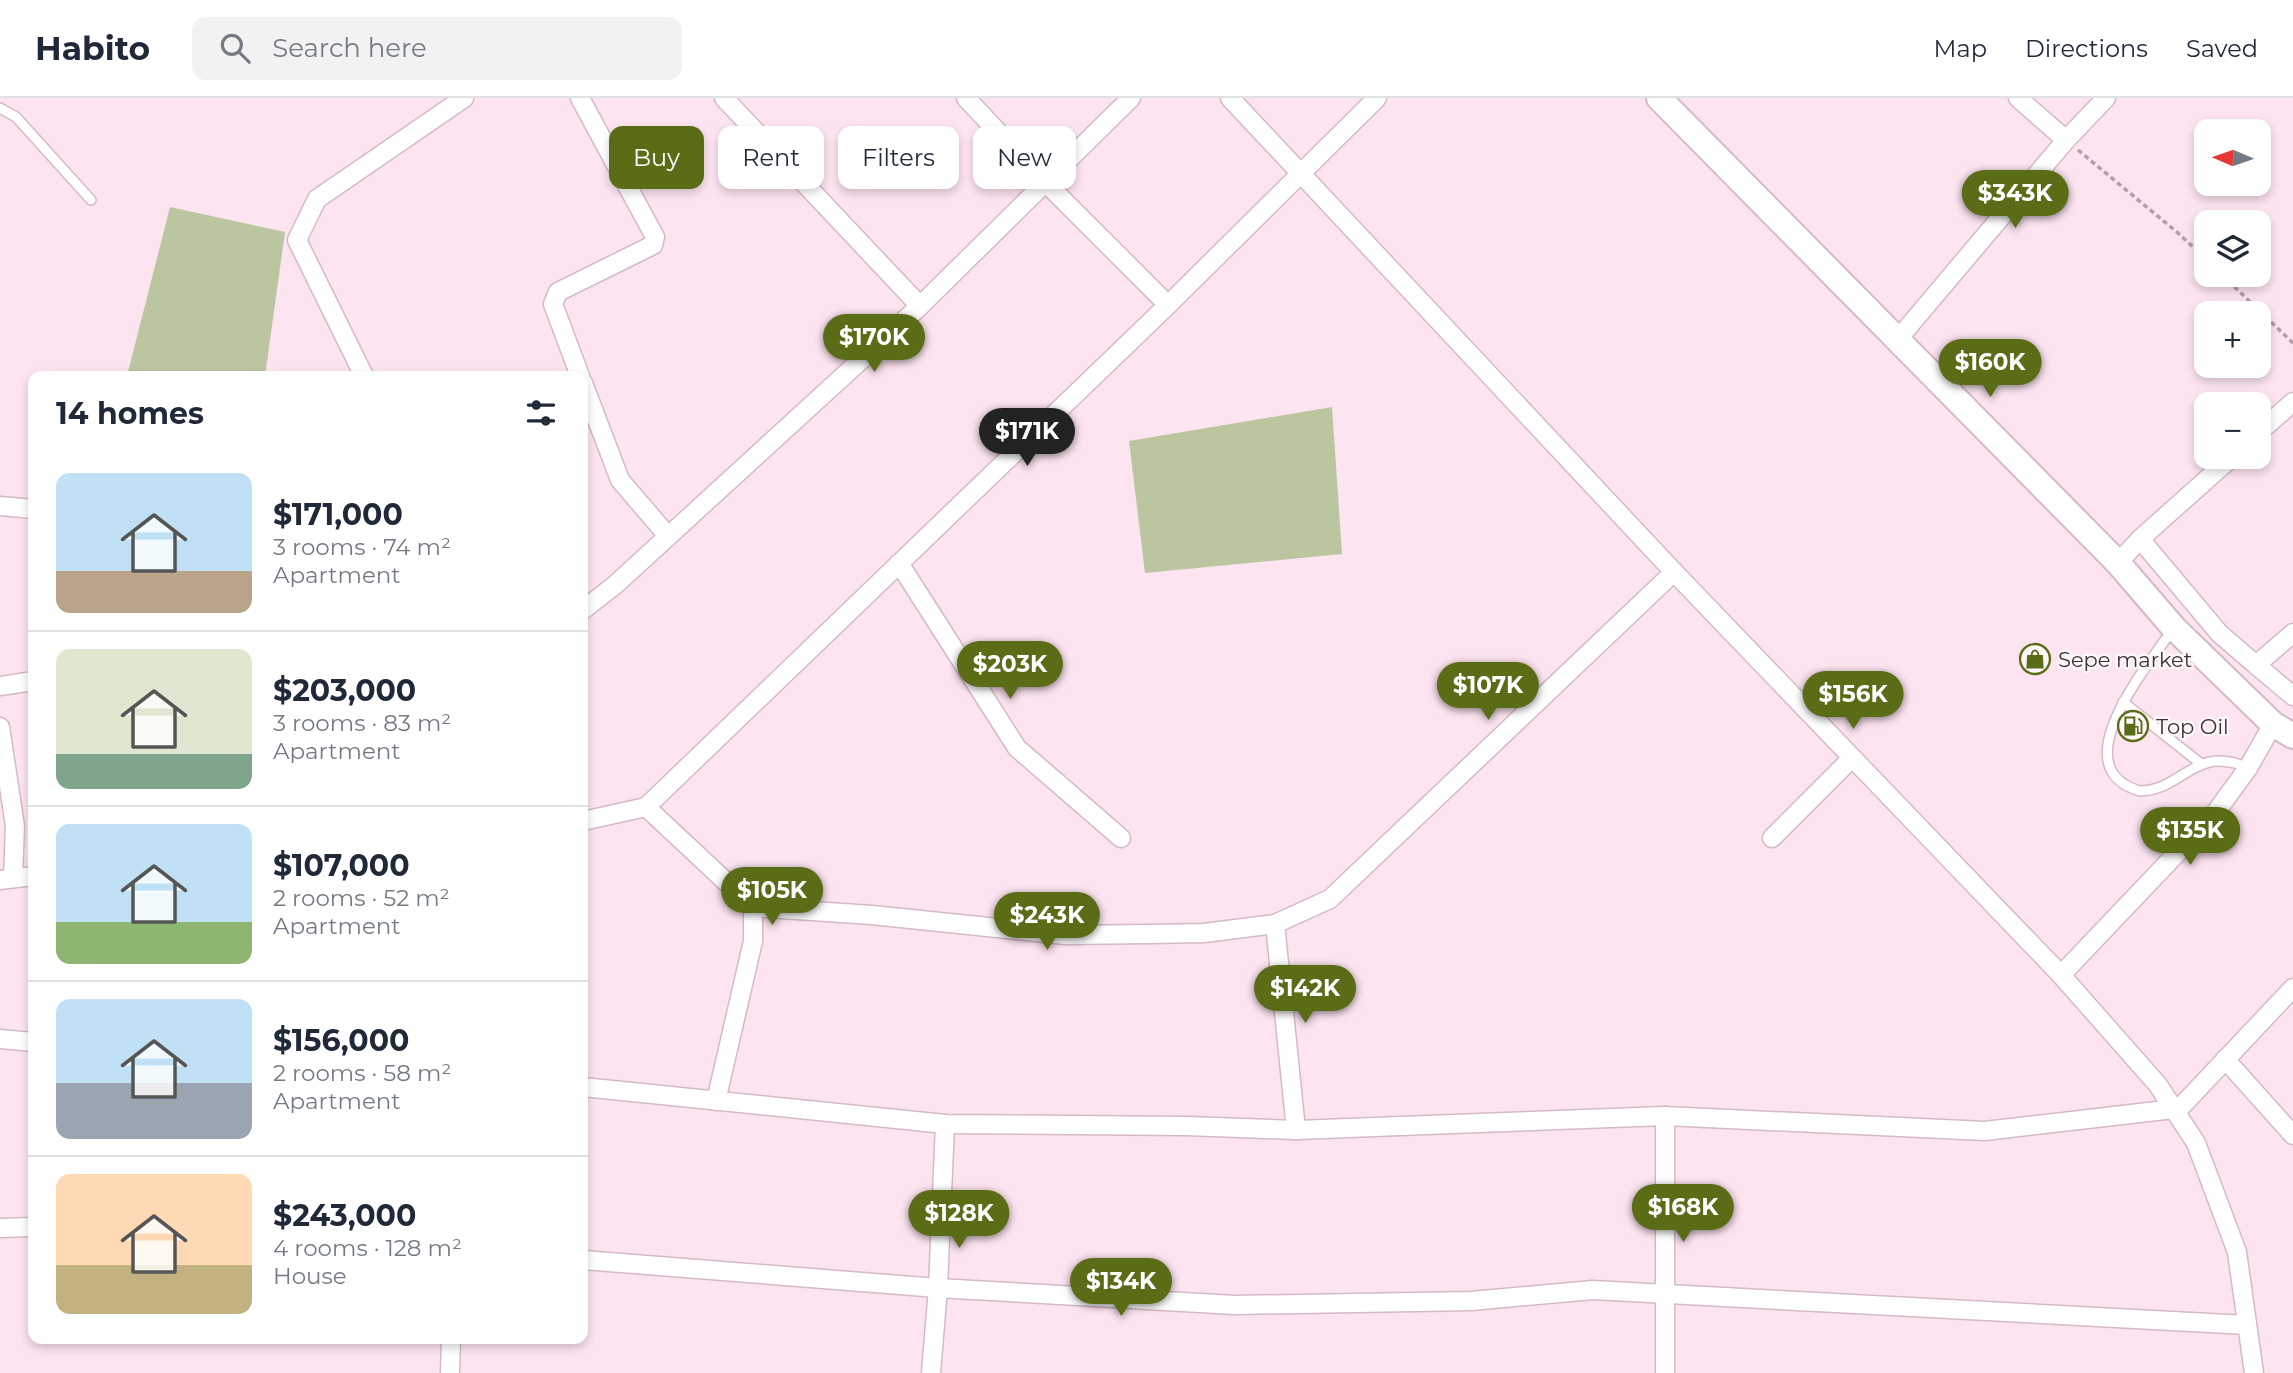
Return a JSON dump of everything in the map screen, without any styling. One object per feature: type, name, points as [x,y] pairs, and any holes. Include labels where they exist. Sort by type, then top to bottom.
[{"type":"street","points":[[361,371],[298,240],[317,199],[464,98]]},
{"type":"street","points":[[578,371],[554,304],[558,292],[653,245],[655,237],[580,98]]},
{"type":"street","points":[[724,98],[920,306]]},
{"type":"street","points":[[966,98],[992,126]]},
{"type":"street","points":[[1076,152],[1131,98]]},
{"type":"street","points":[[1230,98],[1674,572],[2061,975],[2158,1085],[2196,1143],[2237,1252],[2254,1373]]},
{"type":"street","points":[[588,820],[646,807],[1168,305],[1377,98]]},
{"type":"street","points":[[1659,98],[2118,563],[2174,628],[2283,730],[2248,768],[2216,813],[2061,975]]},
{"type":"street","points":[[2018,98],[2066,141]]},
{"type":"street","points":[[1898,339],[2066,141],[2106,98]]},
{"type":"street","points":[[588,606],[615,585],[920,306],[1038,189]]},
{"type":"street","points":[[1052,189],[1168,305]]},
{"type":"street","points":[[588,396],[620,480],[667,535]]},
{"type":"street","points":[[2271,421],[2293,402]]},
{"type":"street","points":[[2118,563],[2140,539],[2219,469]]},
{"type":"street","points":[[0,506],[28,509]]},
{"type":"street","points":[[2140,539],[2219,633],[2293,696]]},
{"type":"street","points":[[899,563],[1017,748],[1122,838]]},
{"type":"street","points":[[646,807],[753,907],[872,915],[1065,935],[1205,933],[1275,924],[1330,899],[1674,572]]},
{"type":"street","points":[[2256,665],[2293,633]]},
{"type":"street","points":[[0,686],[28,682]]},
{"type":"street","points":[[0,727],[15,826],[6,879],[28,877]]},
{"type":"street","points":[[1772,838],[1852,758]]},
{"type":"street","points":[[716,1101],[752,941],[753,907]]},
{"type":"street","points":[[1275,924],[1296,1130]]},
{"type":"street","points":[[588,1088],[945,1124],[1186,1126],[1296,1130],[1665,1116],[1985,1131],[2175,1110],[2293,988]]},
{"type":"street","points":[[0,1039],[28,1042]]},
{"type":"street","points":[[2225,1059],[2293,1135]]},
{"type":"street","points":[[1665,1116],[1665,1373]]},
{"type":"street","points":[[930,1373],[938,1288],[945,1124]]},
{"type":"street","points":[[0,1228],[28,1227]]},
{"type":"street","points":[[588,1260],[938,1288],[1235,1305],[1471,1301],[1593,1290],[2247,1325]]},
{"type":"street","points":[[450,1373],[451,1344]]},
{"type":"lane","points":[[0,108],[16,117],[92,200]]},
{"type":"lane","points":[[2174,628],[2123,702],[2112,723],[2108,750],[2111,770],[2132,788],[2146,790],[2165,783],[2200,763],[2228,761],[2248,768]]},
{"type":"lane","points":[[2123,702],[2200,763]]},
{"type":"path","points":[[2066,141],[2194,247]]},
{"type":"path","points":[[2235,287],[2293,343]]},
{"type":"green space","points":[[170,207],[285,232],[266,371],[128,371]]},
{"type":"green space","points":[[1332,407],[1342,554],[1145,573],[1129,441]]},
{"type":"place","name":"Sepe market","points":[[2035,659]]},
{"type":"place","name":"Top Oil","points":[[2133,726]]}]
